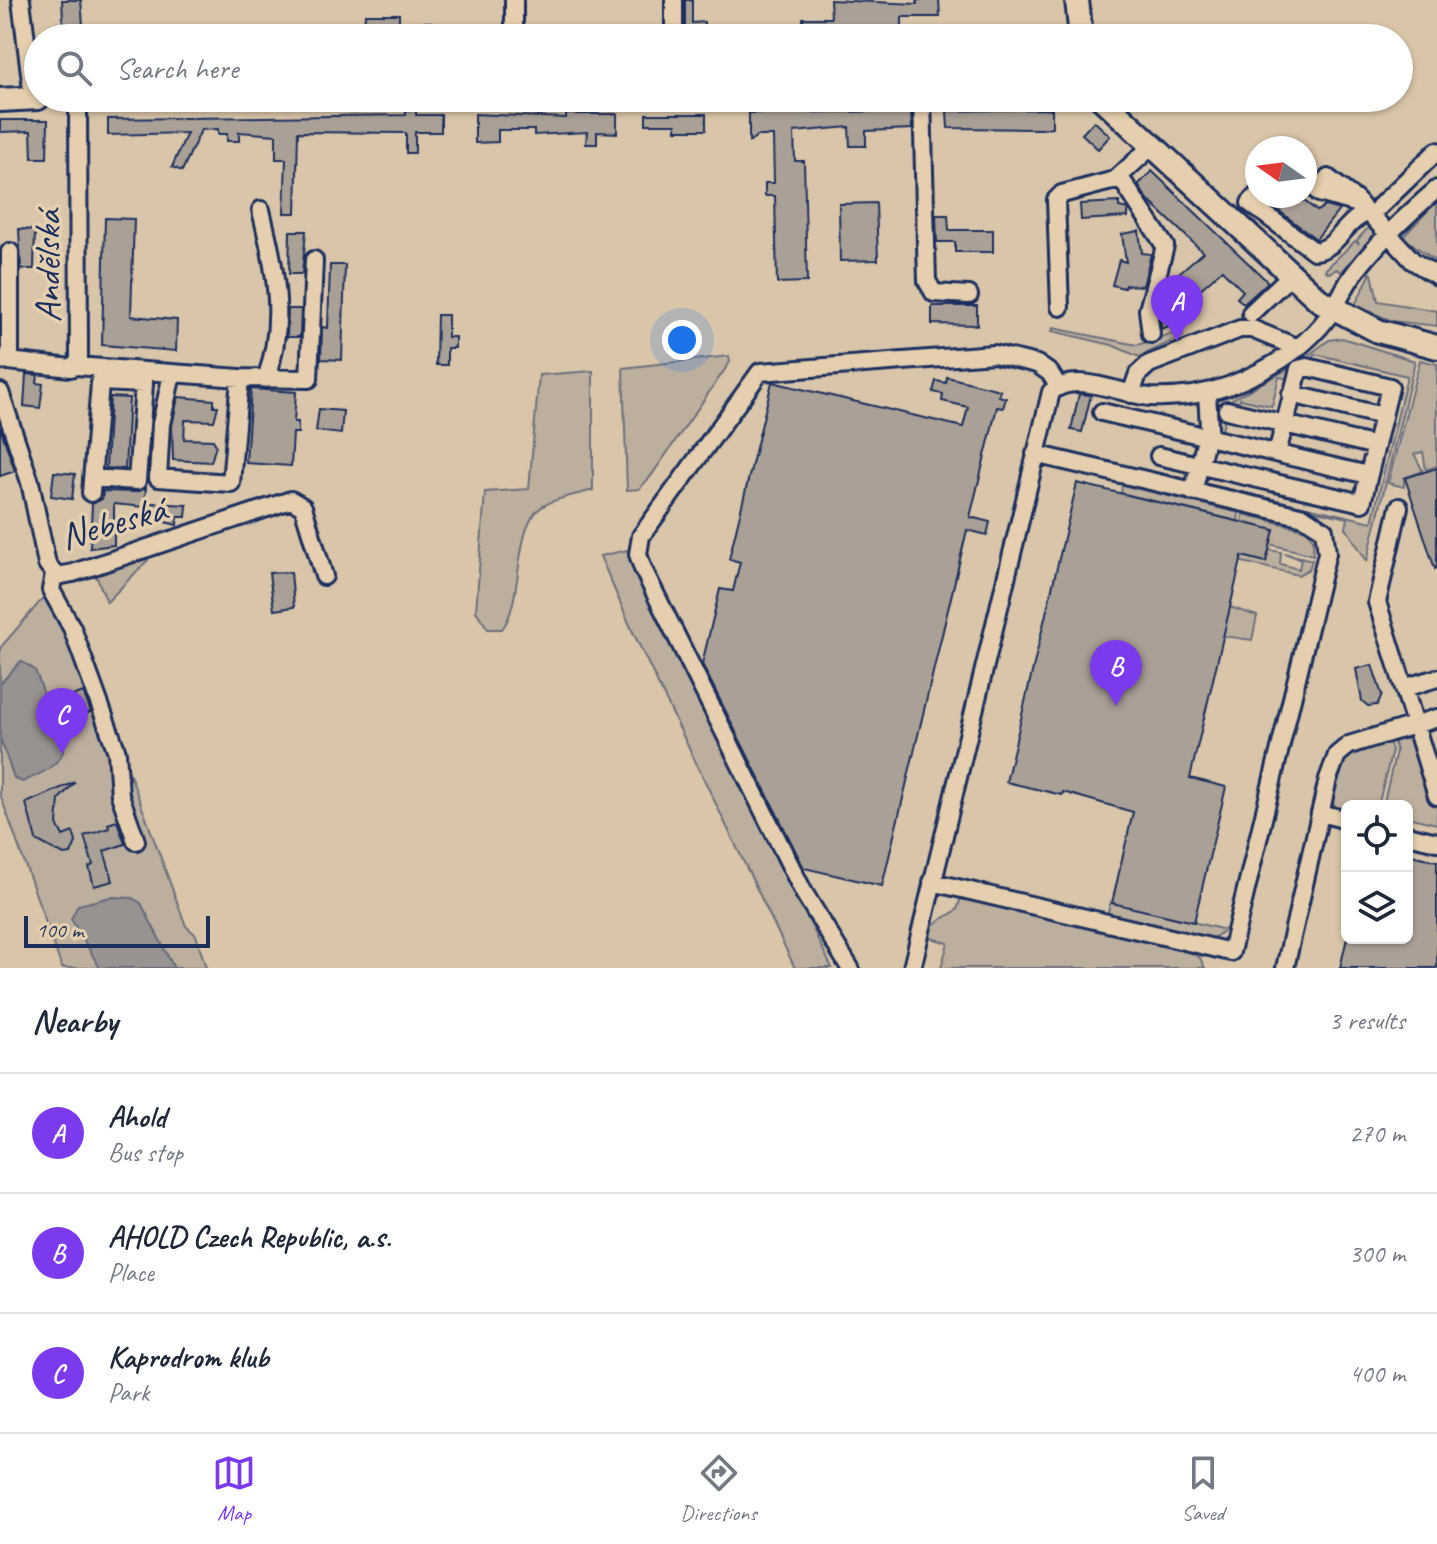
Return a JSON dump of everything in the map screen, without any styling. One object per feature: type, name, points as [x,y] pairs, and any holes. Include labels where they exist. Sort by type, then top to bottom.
[{"type":"main road","points":[[1077,0],[1080,24]]},
{"type":"main road","points":[[0,100],[24,99]]},
{"type":"main road","points":[[1116,112],[1290,276],[1333,310],[1378,331],[1437,347]]},
{"type":"street","points":[[21,0],[25,24]]},
{"type":"street","points":[[514,0],[514,24]]},
{"type":"street","points":[[674,0],[674,24]]},
{"type":"street","name":"Andělská","points":[[10,252],[5,360],[76,366],[80,357],[78,112]]},
{"type":"street","points":[[922,112],[927,281],[934,293],[969,295]]},
{"type":"street","points":[[1060,307],[1056,200],[1062,194],[1120,177],[1152,146]]},
{"type":"street","points":[[1257,208],[1314,251],[1325,249],[1368,208],[1433,163]]},
{"type":"street","points":[[1120,177],[1165,246],[1148,310],[1151,334]]},
{"type":"street","points":[[912,968],[1049,398],[1058,386],[1077,383],[1131,394],[1170,397],[1207,393],[1256,375],[1298,348],[1333,310],[1354,273],[1437,189]]},
{"type":"street","points":[[1368,208],[1413,261],[1437,276]]},
{"type":"street","points":[[261,210],[278,280],[276,346],[266,379]]},
{"type":"street","points":[[101,376],[172,374],[309,379],[314,260]]},
{"type":"street","points":[[1251,313],[1290,276]]},
{"type":"street","points":[[1131,394],[1138,374],[1149,364],[1240,329],[1252,329],[1298,348]]},
{"type":"street","points":[[850,968],[804,893],[643,569],[638,554],[641,536],[760,372],[994,354],[1037,364],[1050,373],[1058,386]]},
{"type":"street","points":[[76,366],[101,376],[144,384],[137,481],[92,486],[101,376]]},
{"type":"street","points":[[1159,456],[1362,503],[1390,387],[1301,368],[1291,394],[1277,453]]},
{"type":"street","points":[[172,374],[161,424],[158,478],[231,483],[240,378]]},
{"type":"street","name":"Nebeská","points":[[0,392],[30,482],[47,564],[54,574],[64,576],[291,500],[303,507],[324,576]]},
{"type":"street","points":[[1193,492],[1207,437],[1210,411],[1207,393]]},
{"type":"street","points":[[1291,394],[1383,416]]},
{"type":"street","points":[[1227,410],[1376,446]]},
{"type":"street","points":[[1102,412],[1368,475]]},
{"type":"street","points":[[932,882],[1229,960],[1328,544],[1324,530],[1312,520],[1035,454]]},
{"type":"street","points":[[1399,507],[1377,602],[1436,786]]},
{"type":"street","points":[[54,574],[51,590],[72,628],[117,752],[120,795],[136,841]]},
{"type":"street","points":[[1404,688],[1437,678]]},
{"type":"street","points":[[1285,968],[1330,771],[1341,751],[1354,743],[1437,718]]},
{"type":"street","points":[[1320,813],[1341,818]]},
{"type":"street","points":[[1413,836],[1437,842]]},
{"type":"shaded area","points":[[1437,201],[1437,262],[1403,237]]},
{"type":"shaded area","points":[[1366,219],[1377,230],[1375,238],[1341,272],[1337,269],[1329,273],[1325,270],[1355,241],[1359,244],[1357,240],[1369,227],[1363,221]]},
{"type":"shaded area","points":[[1368,272],[1372,274],[1378,301],[1437,311],[1437,326],[1392,321],[1355,305],[1370,275]]},
{"type":"shaded area","points":[[1053,328],[1137,345],[1180,331],[1183,336],[1139,357],[1112,345],[1052,331]]},
{"type":"shaded area","points":[[1342,338],[1415,361],[1367,561],[1346,528],[1348,518],[1205,487],[1203,483],[1372,522],[1407,376],[1315,354],[1312,363],[1302,360],[1329,340]]},
{"type":"shaded area","points":[[729,356],[730,362],[651,476],[639,489],[627,490],[623,368]]},
{"type":"shaded area","points":[[1420,360],[1437,364],[1437,466],[1426,470],[1423,452],[1414,454],[1423,471],[1404,478],[1404,487],[1388,483]]},
{"type":"shaded area","points":[[1292,367],[1290,379],[1279,377],[1272,406],[1240,399],[1237,407],[1228,405],[1221,434],[1216,433],[1222,408],[1230,400]]},
{"type":"shaded area","points":[[593,371],[593,490],[550,502],[534,514],[523,544],[509,616],[502,629],[488,629],[476,611],[485,492],[529,489],[539,375]]},
{"type":"shaded area","points":[[1122,485],[1239,513],[1238,521],[1121,493]]},
{"type":"shaded area","points":[[1243,514],[1307,530],[1313,539],[1313,555],[1270,544],[1274,530],[1242,522]]},
{"type":"shaded area","points":[[138,550],[148,560],[107,602],[92,566]]},
{"type":"shaded area","points":[[628,550],[832,968],[795,968],[632,630],[600,556]]},
{"type":"shaded area","points":[[1269,550],[1281,552],[1280,564],[1299,569],[1301,559],[1284,553],[1312,560],[1309,569],[1298,575],[1234,560],[1235,554],[1266,562]]},
{"type":"shaded area","points":[[60,585],[186,926],[196,935],[206,968],[62,968],[0,794],[0,648],[45,596]]},
{"type":"shaded area","points":[[1230,607],[1257,616],[1252,640],[1223,636]]},
{"type":"shaded area","points":[[21,661],[35,670],[64,736],[61,756],[55,763],[22,782],[14,778],[0,738],[0,684]]},
{"type":"shaded area","points":[[1393,739],[1406,739],[1414,746],[1437,807],[1437,824],[1413,818],[1413,800],[1384,800],[1396,751]]},
{"type":"shaded area","points":[[1389,740],[1392,751],[1380,800],[1341,800],[1341,810],[1336,808],[1332,800],[1346,758]]},
{"type":"shaded area","points":[[111,897],[132,898],[141,903],[174,968],[100,968],[71,919],[78,905]]},
{"type":"shaded area","points":[[961,897],[1190,952],[1200,958],[1205,968],[941,968],[948,943],[931,938],[929,927],[957,910]]},
{"type":"shaded area","points":[[1111,902],[1225,930],[1212,939],[1107,914]]},
{"type":"building","points":[[62,0],[81,0],[83,24],[63,24]]},
{"type":"building","points":[[685,0],[692,0],[692,23],[704,24],[685,24]]},
{"type":"building","points":[[830,0],[917,4],[917,0],[939,0],[940,17],[902,17],[902,24],[803,24],[803,18],[831,18]]},
{"type":"building","points":[[365,14],[399,14],[399,22],[432,22],[432,24],[364,24]]},
{"type":"building","points":[[406,112],[416,112],[416,115],[441,115],[441,132],[415,132],[415,153],[406,153],[406,133],[298,132],[296,213],[284,213],[286,159],[276,159],[276,135],[239,132],[239,141],[227,141],[227,134],[218,134],[218,129],[201,130],[182,171],[172,167],[187,133],[108,135],[108,119],[406,115]]},
{"type":"building","points":[[911,112],[912,129],[866,131],[866,146],[850,146],[849,127],[794,132],[795,161],[804,161],[807,282],[777,283],[775,196],[765,196],[765,183],[774,183],[773,136],[757,136],[749,142],[749,113]]},
{"type":"building","points":[[947,112],[1052,112],[1052,127],[1042,129],[948,128]]},
{"type":"building","points":[[475,114],[566,118],[566,114],[617,114],[617,133],[597,132],[597,144],[586,144],[587,132],[534,135],[534,130],[498,130],[498,142],[475,143]]},
{"type":"building","points":[[646,114],[706,114],[706,130],[676,130],[676,124],[646,124]]},
{"type":"building","points":[[0,120],[48,120],[47,158],[32,158],[31,131],[0,132]]},
{"type":"building","points":[[1094,121],[1110,136],[1098,149],[1082,134]]},
{"type":"building","points":[[1152,171],[1268,282],[1244,304],[1237,298],[1243,291],[1222,270],[1189,299],[1172,279],[1203,252],[1147,199],[1138,185]]},
{"type":"building","points":[[1119,202],[1119,207],[1128,209],[1128,217],[1081,220],[1080,204]]},
{"type":"building","points":[[876,203],[878,260],[840,261],[839,204]]},
{"type":"building","points":[[1325,206],[1339,210],[1316,239],[1275,208],[1313,208],[1317,211]]},
{"type":"building","points":[[936,215],[948,215],[949,230],[993,230],[993,252],[955,252],[955,242],[937,242]]},
{"type":"building","points":[[105,218],[134,219],[131,316],[177,320],[176,351],[102,345]]},
{"type":"building","points":[[19,229],[35,230],[34,269],[21,269]]},
{"type":"building","points":[[290,231],[306,231],[302,274],[289,274]]},
{"type":"building","points":[[1139,231],[1142,253],[1151,254],[1143,286],[1125,285],[1124,288],[1112,285],[1119,260],[1126,262],[1122,234]]},
{"type":"building","points":[[330,265],[345,265],[342,360],[321,359],[322,327],[328,328]]},
{"type":"building","points":[[1186,299],[1193,317],[1161,329],[1160,309]]},
{"type":"building","points":[[932,306],[977,306],[977,325],[932,324]]},
{"type":"building","points":[[288,309],[301,309],[300,337],[287,337]]},
{"type":"building","points":[[437,315],[448,315],[448,337],[455,337],[455,348],[447,348],[447,365],[436,365]]},
{"type":"building","points":[[26,374],[38,375],[37,383],[43,384],[40,408],[24,406]]},
{"type":"building","points":[[947,377],[1000,390],[999,396],[1006,398],[1003,408],[997,407],[970,517],[990,522],[987,535],[967,530],[882,886],[804,868],[702,664],[720,589],[733,591],[740,562],[729,559],[772,382],[963,427],[968,407],[942,401],[943,394],[933,392],[936,381],[946,383]]},
{"type":"building","points":[[251,389],[296,392],[294,422],[298,422],[298,433],[293,433],[291,466],[246,463]]},
{"type":"building","points":[[1079,394],[1091,395],[1082,432],[1071,430]]},
{"type":"building","points":[[110,397],[129,398],[125,469],[106,468]]},
{"type":"building","points":[[178,397],[214,400],[214,406],[218,406],[214,421],[185,420],[184,439],[213,440],[216,445],[211,462],[173,460],[172,426]]},
{"type":"building","points":[[319,409],[343,411],[341,434],[316,431]]},
{"type":"building","points":[[0,427],[15,471],[0,476]]},
{"type":"building","points":[[1437,468],[1437,568],[1435,569],[1405,478]]},
{"type":"building","points":[[54,472],[75,474],[72,499],[51,496]]},
{"type":"building","points":[[1077,483],[1274,530],[1266,562],[1242,556],[1190,778],[1226,787],[1194,922],[1112,903],[1133,812],[1063,792],[1062,795],[1006,782]]},
{"type":"building","points":[[146,488],[144,507],[114,504],[114,545],[90,548],[92,504],[102,499],[103,491],[136,492]]},
{"type":"building","points":[[152,503],[187,505],[186,517],[178,517],[177,525],[156,520],[156,515],[151,514]]},
{"type":"building","points":[[291,572],[294,607],[274,610],[269,573]]},
{"type":"building","points":[[1372,665],[1382,695],[1377,705],[1368,706],[1362,701],[1356,669]]},
{"type":"building","points":[[83,692],[91,712],[74,718],[67,698]]},
{"type":"building","points":[[75,782],[59,799],[57,824],[63,836],[73,832],[76,842],[71,854],[64,855],[36,840],[26,803]]},
{"type":"building","points":[[117,821],[125,844],[104,851],[113,881],[94,886],[89,867],[93,865],[84,836],[109,828],[108,824]]},
{"type":"building","points":[[1413,855],[1437,861],[1437,968],[1340,968],[1346,944],[1413,944]]},
{"type":"place","name":"Ahold","points":[[1177,341]]},
{"type":"place","name":"AHOLD Czech Republic, a.s.","points":[[1116,706]]},
{"type":"place","name":"Kaprodrom klub","points":[[62,754]]}]
